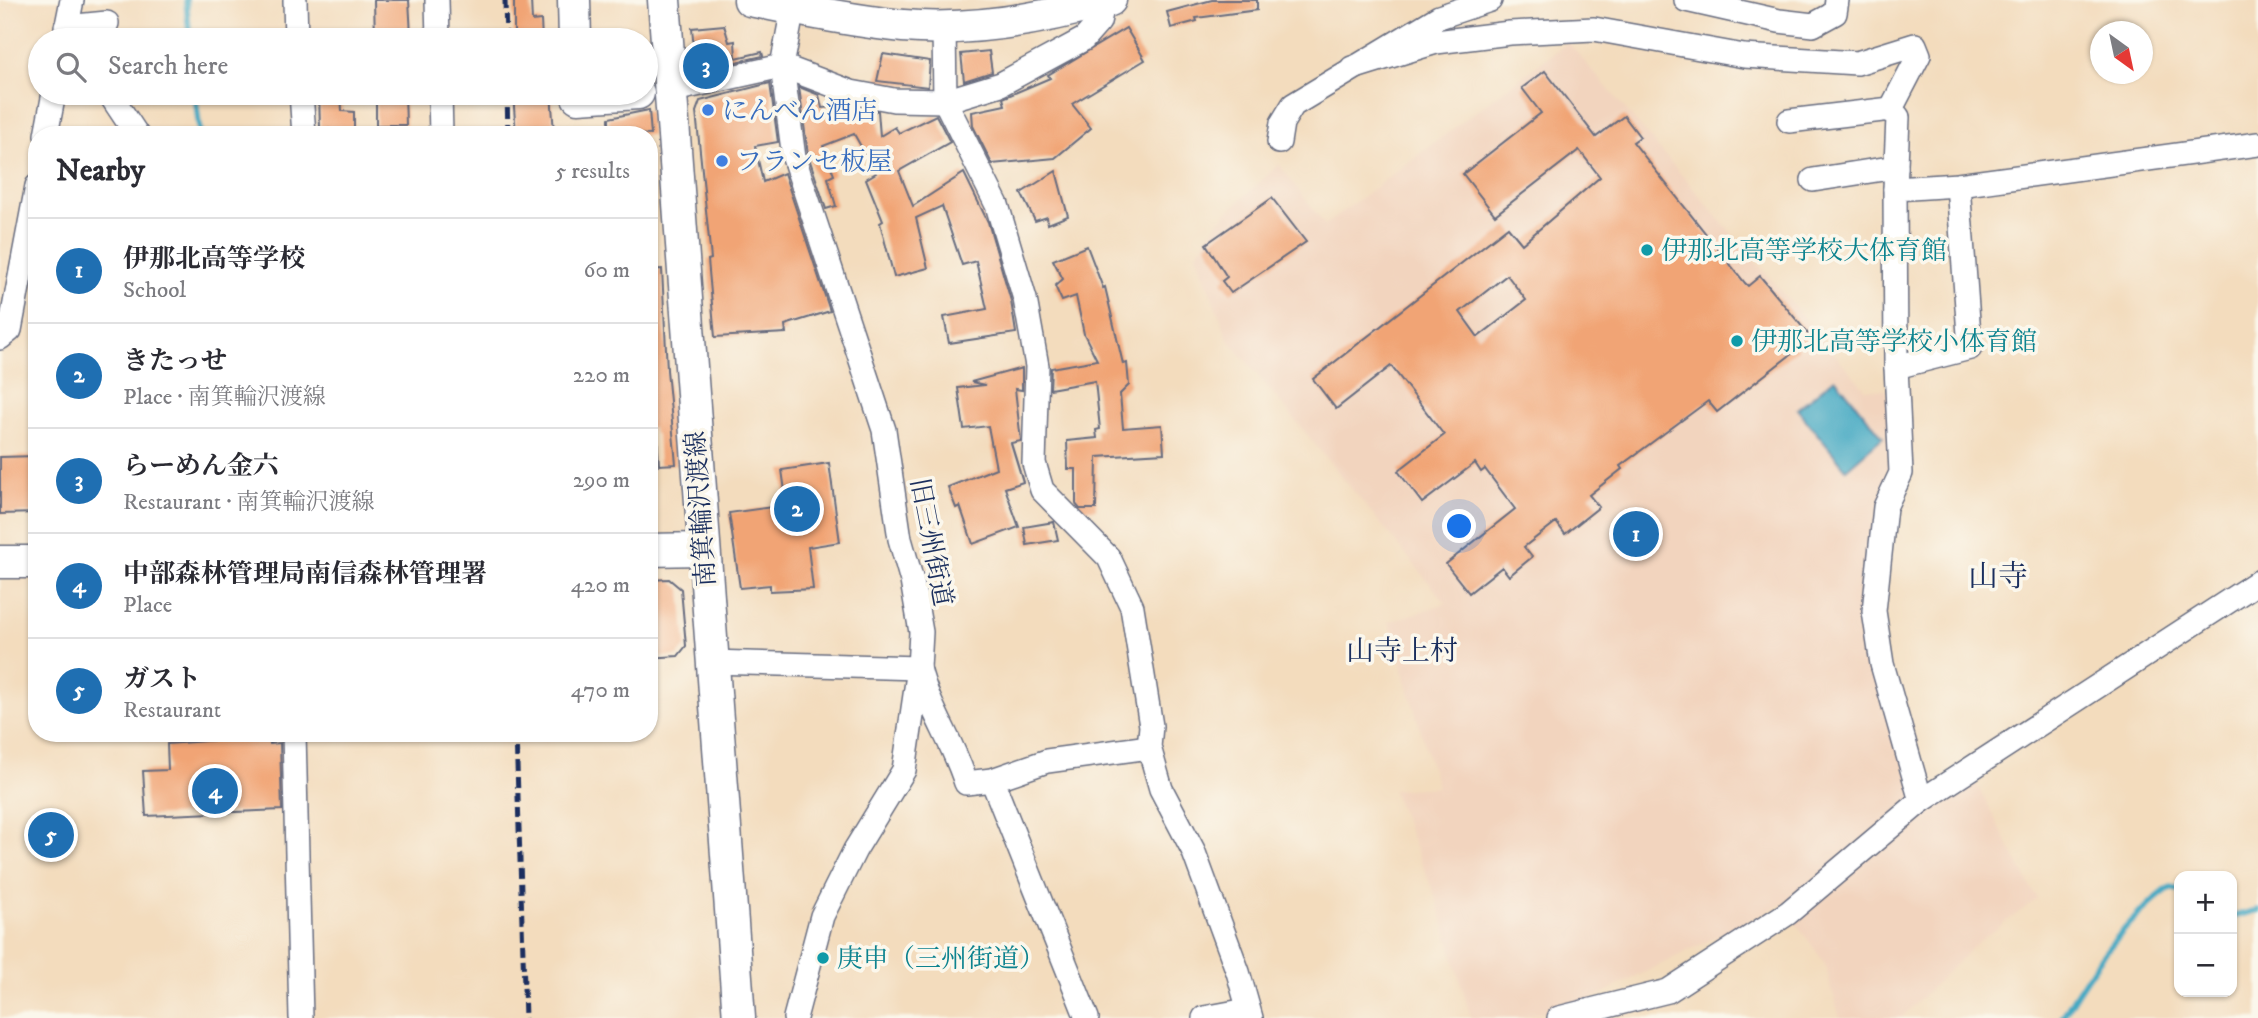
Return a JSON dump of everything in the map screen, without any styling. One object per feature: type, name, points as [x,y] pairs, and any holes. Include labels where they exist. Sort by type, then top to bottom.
[{"type":"main road","points":[[574,0],[575,28]]},
{"type":"main road","name":"南箕輪沢渡線","points":[[658,78],[664,0]]},
{"type":"main road","points":[[750,0],[793,8],[860,10],[944,27],[1025,20],[1106,1]]},
{"type":"main road","name":"南箕輪沢渡線","points":[[658,101],[704,549],[739,1018]]},
{"type":"main road","points":[[658,550],[704,549]]},
{"type":"main road","points":[[0,562],[28,562]]},
{"type":"street","points":[[69,28],[72,0]]},
{"type":"street","points":[[295,0],[296,28]]},
{"type":"street","points":[[437,0],[438,28]]},
{"type":"street","points":[[1279,142],[1282,123],[1293,104],[1439,17],[1490,0]]},
{"type":"street","points":[[1686,0],[1779,21],[1813,24],[1835,13],[1838,0]]},
{"type":"street","points":[[658,91],[782,66],[851,92],[894,100],[945,101],[1001,84],[1084,39],[1099,22],[1106,1]]},
{"type":"street","name":"旧三州街道","points":[[793,8],[782,66],[794,158],[884,430],[900,539],[912,581],[921,632],[919,667],[904,770],[855,850],[822,916],[795,1018]]},
{"type":"street","points":[[92,28],[107,23]]},
{"type":"street","points":[[944,27],[945,101],[997,205],[1025,299],[1037,366],[1034,463],[1042,490],[1109,558],[1132,607],[1151,726],[1149,747],[1161,789],[1193,850],[1238,972],[1249,1014],[1204,1018]]},
{"type":"street","points":[[1352,68],[1436,42],[1522,32],[1594,29],[1744,56],[1857,63],[1915,45],[1919,55],[1891,109]]},
{"type":"street","points":[[48,126],[52,105]]},
{"type":"street","points":[[117,105],[131,126]]},
{"type":"street","points":[[301,105],[303,126]]},
{"type":"street","points":[[440,105],[441,126]]},
{"type":"street","points":[[1789,121],[1891,109]]},
{"type":"street","points":[[1891,109],[1898,117],[1895,178],[1896,367],[1901,473],[1885,507],[1874,611],[1882,664],[1921,801]]},
{"type":"street","points":[[1813,180],[1895,178],[1958,186],[2258,144]]},
{"type":"street","points":[[1896,367],[1970,348],[1958,186]]},
{"type":"street","points":[[0,338],[10,330],[28,234]]},
{"type":"street","points":[[1559,1018],[1668,991],[1788,912],[1921,801],[2258,582]]},
{"type":"street","points":[[711,662],[919,667],[926,697],[955,748],[966,783],[992,780],[1047,761],[1149,747]]},
{"type":"street","points":[[294,742],[301,1018]]},
{"type":"street","points":[[992,780],[1087,1018]]},
{"type":"shaded area","points":[[1568,42],[1865,389],[1886,390],[1901,473],[1885,507],[1882,664],[1921,817],[1975,781],[2037,899],[1977,943],[1901,1018],[1840,1018],[1824,962],[1782,904],[1589,1000],[1521,1018],[1471,1018],[1437,901],[1392,790],[1437,787],[1389,622],[1446,603],[1228,339],[1196,254],[1219,220],[1279,164],[1325,225]]},
{"type":"water","points":[[1835,378],[1883,437],[1846,469],[1797,409]]},
{"type":"building","points":[[374,0],[409,0],[411,28],[375,28]]},
{"type":"building","points":[[514,0],[531,0],[532,21],[541,20],[541,28],[514,28]]},
{"type":"building","points":[[1212,0],[1257,0],[1257,10],[1196,18],[1197,21],[1171,28],[1167,12]]},
{"type":"building","points":[[724,25],[729,42],[735,41],[736,58],[762,52],[763,56],[696,71],[692,28]]},
{"type":"building","points":[[1126,28],[1145,60],[1072,104],[1091,128],[1055,158],[992,164],[973,126],[972,112],[1005,105],[1003,98],[1050,78],[1048,75]]},
{"type":"building","points":[[989,51],[992,72],[964,81],[961,54]]},
{"type":"building","points":[[883,54],[930,61],[928,87],[877,81]]},
{"type":"building","points":[[1545,71],[1596,137],[1624,116],[1640,137],[1633,142],[1745,283],[1748,286],[1760,276],[1810,336],[1796,346],[1798,349],[1717,412],[1708,401],[1620,466],[1622,469],[1589,495],[1599,507],[1565,534],[1556,522],[1524,547],[1532,557],[1509,576],[1502,567],[1469,593],[1446,564],[1515,509],[1485,469],[1481,472],[1475,463],[1422,503],[1398,471],[1444,435],[1391,366],[1336,409],[1313,379],[1508,227],[1522,244],[1600,177],[1579,150],[1495,215],[1463,174],[1541,113],[1522,88]],"holes":[[[1507,275],[1526,300],[1478,337],[1460,312]]]},
{"type":"building","points":[[770,83],[778,142],[755,146],[763,182],[784,173],[830,311],[785,325],[786,333],[715,337],[708,260],[711,259],[696,112],[700,101]]},
{"type":"building","points":[[799,87],[819,95],[822,108],[849,106],[878,111],[880,136],[895,127],[899,133],[936,115],[950,142],[899,171],[913,206],[964,173],[988,222],[1011,301],[1016,333],[949,343],[944,317],[987,309],[976,261],[962,265],[942,206],[916,218],[928,268],[894,277],[880,223],[883,221],[866,179],[876,173],[854,134],[823,146],[834,175],[828,178],[836,206],[826,209],[808,155]]},
{"type":"building","points":[[319,105],[342,105],[342,111],[354,112],[354,126],[320,126]]},
{"type":"building","points":[[376,105],[405,105],[406,125],[376,125]]},
{"type":"building","points":[[514,105],[552,105],[554,126],[515,126]]},
{"type":"building","points":[[649,110],[650,126],[609,126],[609,118]]},
{"type":"building","points":[[1056,171],[1068,216],[1048,224],[1047,217],[1035,221],[1021,193]]},
{"type":"building","points":[[1272,198],[1306,242],[1231,293],[1222,281],[1227,277],[1206,244]]},
{"type":"building","points":[[1087,246],[1103,288],[1105,287],[1123,364],[1127,363],[1129,385],[1120,394],[1123,428],[1162,425],[1164,453],[1097,457],[1096,509],[1080,509],[1076,504],[1076,469],[1068,469],[1067,441],[1097,438],[1096,430],[1100,429],[1095,381],[1050,389],[1051,368],[1097,360],[1084,334],[1076,296],[1062,301],[1055,286],[1063,279],[1053,260]]},
{"type":"building","points":[[658,269],[662,269],[667,370],[676,464],[659,465],[658,450]]},
{"type":"building","points":[[1022,368],[1022,390],[1015,389],[1021,441],[1011,443],[1023,482],[1005,488],[1019,527],[973,544],[960,506],[956,508],[948,487],[996,468],[988,426],[964,429],[958,388],[985,385],[971,382]]},
{"type":"building","points":[[28,456],[28,513],[0,514],[0,457]]},
{"type":"building","points":[[829,463],[840,542],[808,547],[813,589],[770,591],[770,585],[740,588],[729,513],[787,505],[782,470]]},
{"type":"building","points":[[1054,522],[1058,540],[1027,545],[1024,527]]},
{"type":"building","points":[[669,579],[681,589],[686,646],[678,656],[658,657],[658,580]]},
{"type":"building","points":[[280,743],[282,810],[146,816],[143,771],[168,770],[167,744]]},
{"type":"waterway","points":[[186,0],[189,28]]},
{"type":"waterway","points":[[196,105],[199,126]]},
{"type":"waterway","points":[[2062,1018],[2084,982],[2122,931],[2169,888],[2174,889]]},
{"type":"waterway","points":[[2237,916],[2258,910]]},
{"type":"railway","points":[[505,0],[506,28]]},
{"type":"railway","points":[[507,105],[508,126]]},
{"type":"railway","points":[[516,742],[525,1018]]},
{"type":"place","name":"らーめん金六","points":[[706,66]]},
{"type":"place","name":"にんべん酒店","points":[[708,110]]},
{"type":"place","name":"フランセ板屋","points":[[722,161]]},
{"type":"place","name":"伊那北高等学校大体育館","points":[[1647,250]]},
{"type":"place","name":"伊那北高等学校小体育館","points":[[1737,341]]},
{"type":"place","name":"きたっせ","points":[[797,509]]},
{"type":"place","name":"伊那北高等学校","points":[[1636,534]]},
{"type":"place","name":"中部森林管理局南信森林管理署","points":[[215,791]]},
{"type":"place","name":"ガスト","points":[[51,835]]},
{"type":"place","name":"庚申（三州街道）","points":[[823,958]]},
{"type":"district","name":"山寺","points":[[1998,576]]},
{"type":"district","name":"山寺上村","points":[[1402,650]]}]
